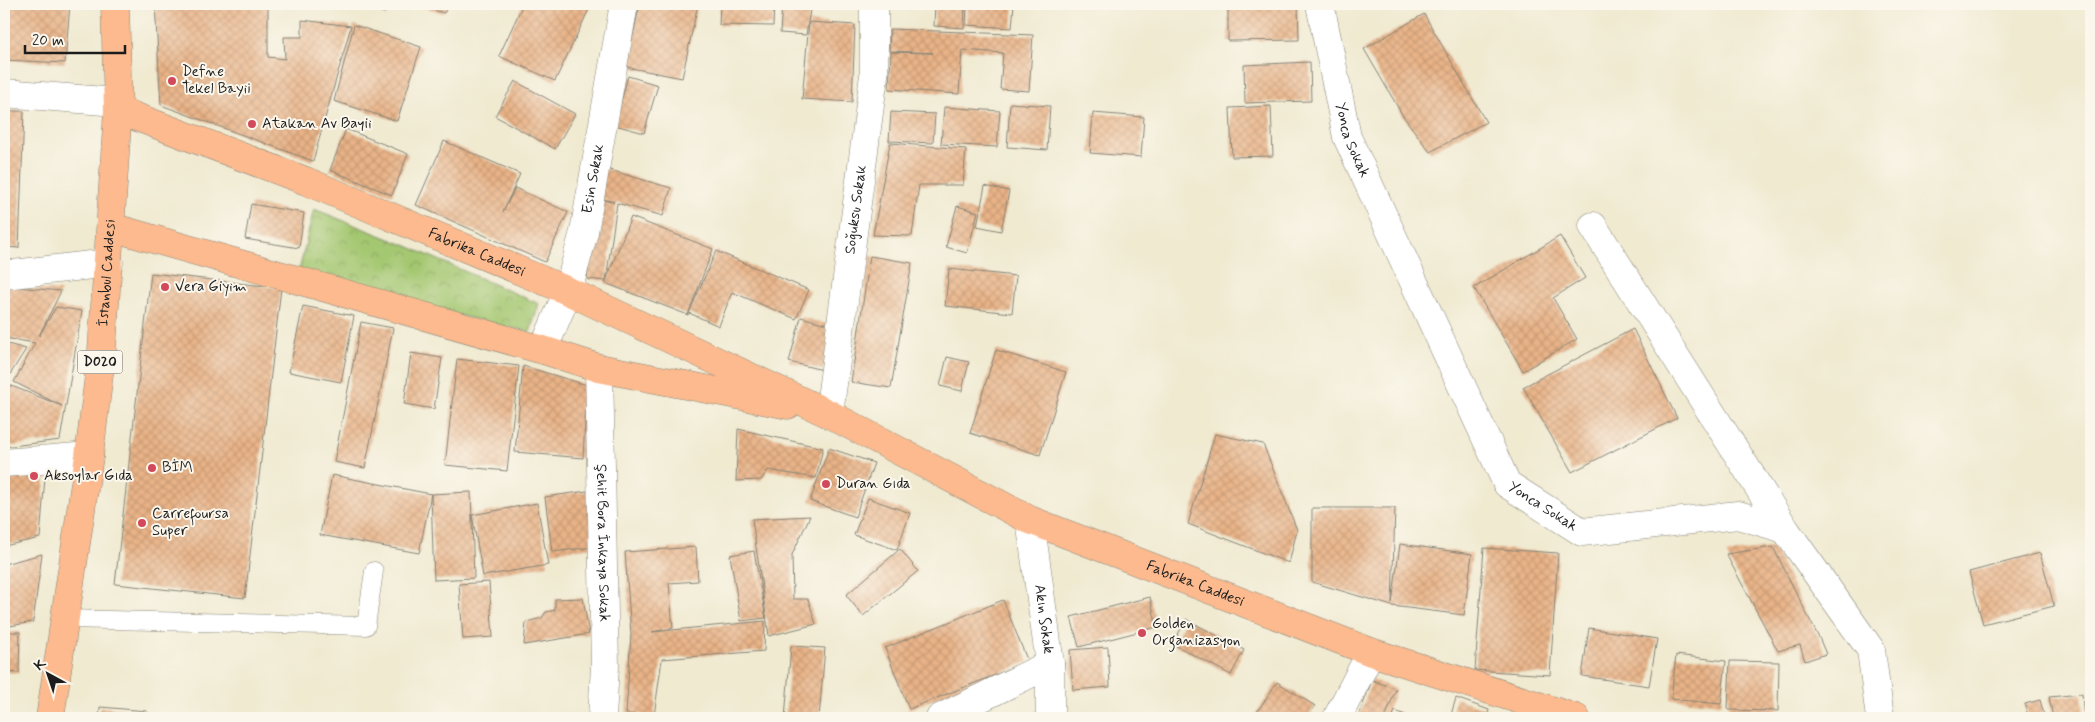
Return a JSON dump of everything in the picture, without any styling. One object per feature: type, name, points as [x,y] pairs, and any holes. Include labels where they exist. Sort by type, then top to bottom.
[{"type":"main road","name":"İstanbul Caddesi","points":[[50,718],[89,456],[102,350],[109,263],[117,106],[115,4]]},
{"type":"main road","name":"Fabrika Caddesi","points":[[117,106],[306,181],[568,291],[829,414],[1030,520],[1371,652],[1576,718]]},
{"type":"main road","name":"Fabrika Caddesi","points":[[111,227],[543,350],[599,368],[829,414]]},
{"type":"street","name":"Esin Sokak","points":[[543,350],[568,291],[584,232],[624,4]]},
{"type":"street","name":"Soğuksu Sokak","points":[[829,414],[874,75],[874,4]]},
{"type":"street","name":"Yonca Sokak","points":[[1320,4],[1347,136],[1507,484],[1582,532],[1738,515],[1785,529]]},
{"type":"street","points":[[4,93],[117,106]]},
{"type":"street","points":[[1593,226],[1785,529],[1871,650],[1880,718]]},
{"type":"street","points":[[4,275],[109,263]]},
{"type":"street","name":"Şehit Bora İnkaya Sokak","points":[[599,368],[605,666],[602,718]]},
{"type":"street","points":[[4,463],[89,456]]},
{"type":"street","name":"Akın Sokak","points":[[1030,520],[1050,664],[1050,718]]},
{"type":"street","points":[[1338,718],[1371,652]]},
{"type":"street","points":[[940,718],[1050,664]]},
{"type":"lane","points":[[65,619],[366,626],[374,571]]},
{"type":"green space","points":[[314,209],[407,246],[539,304],[530,332],[388,299],[299,271]]},
{"type":"building","points":[[4,4],[70,4],[65,63],[4,60]]},
{"type":"building","points":[[155,4],[268,4],[268,57],[285,59],[284,37],[302,37],[302,20],[351,26],[313,161],[161,105]]},
{"type":"building","points":[[351,4],[388,4],[385,13]]},
{"type":"building","points":[[411,4],[449,4],[444,13]]},
{"type":"building","points":[[523,4],[591,5],[555,81],[499,56]]},
{"type":"building","points":[[640,4],[698,4],[682,78],[626,67]]},
{"type":"building","points":[[720,4],[774,4],[773,26],[719,25]]},
{"type":"building","points":[[782,4],[811,4],[806,35],[780,33]]},
{"type":"building","points":[[935,4],[965,4],[964,28],[934,26]]},
{"type":"building","points":[[967,4],[1014,4],[1012,28],[966,25]]},
{"type":"building","points":[[1228,4],[1298,4],[1299,40],[1228,41]]},
{"type":"building","points":[[1424,14],[1486,122],[1430,152],[1403,116],[1364,49]]},
{"type":"building","points":[[809,22],[855,25],[852,102],[802,99]]},
{"type":"building","points":[[354,25],[421,47],[397,121],[334,101]]},
{"type":"building","points":[[890,29],[1033,35],[1029,91],[1000,89],[1003,53],[962,50],[959,94],[889,89],[891,52],[933,53],[889,51]]},
{"type":"building","points":[[1310,62],[1311,101],[1245,103],[1244,65]]},
{"type":"building","points":[[628,76],[658,85],[644,133],[615,125]]},
{"type":"building","points":[[515,81],[575,114],[555,149],[495,116]]},
{"type":"building","points":[[1010,103],[1050,106],[1047,150],[1007,147]]},
{"type":"building","points":[[1271,106],[1273,156],[1232,157],[1230,108]]},
{"type":"building","points":[[944,107],[1000,111],[997,147],[941,144]]},
{"type":"building","points":[[4,111],[24,111],[19,248],[4,247]]},
{"type":"building","points":[[891,112],[935,114],[933,143],[889,141]]},
{"type":"building","points":[[1093,113],[1144,117],[1141,157],[1090,153]]},
{"type":"building","points":[[346,129],[408,154],[392,195],[330,170]]},
{"type":"building","points":[[444,141],[520,174],[503,212],[515,188],[568,212],[545,262],[416,205]]},
{"type":"building","points":[[890,143],[966,149],[963,185],[919,185],[912,236],[873,235]]},
{"type":"building","points":[[603,168],[671,188],[663,216],[617,203],[606,281],[587,279],[598,199],[614,202],[595,197]]},
{"type":"building","points":[[985,186],[1009,191],[1001,231],[977,226]]},
{"type":"building","points":[[251,204],[304,213],[299,248],[245,239]]},
{"type":"building","points":[[957,206],[978,212],[967,253],[946,247]]},
{"type":"building","points":[[631,217],[713,249],[688,315],[605,283]]},
{"type":"building","points":[[1560,236],[1585,278],[1553,298],[1577,339],[1523,371],[1474,288]]},
{"type":"building","points":[[716,251],[809,290],[796,319],[732,292],[719,326],[689,313]]},
{"type":"building","points":[[870,256],[912,263],[891,388],[851,382]]},
{"type":"building","points":[[949,269],[1016,276],[1012,313],[945,306]]},
{"type":"building","points":[[151,273],[281,288],[245,598],[115,584]]},
{"type":"building","points":[[5,286],[61,291],[39,336],[56,307],[82,311],[60,440],[4,447],[4,383],[62,406],[14,382],[35,343],[4,338]]},
{"type":"building","points":[[303,306],[354,316],[341,382],[289,372]]},
{"type":"building","points":[[801,317],[834,326],[823,370],[789,362]]},
{"type":"building","points":[[361,322],[393,328],[365,468],[334,462]]},
{"type":"building","points":[[1633,329],[1677,418],[1572,472],[1523,387]]},
{"type":"building","points":[[4,343],[26,349],[6,381],[4,380]]},
{"type":"building","points":[[996,350],[1066,372],[1040,455],[970,433]]},
{"type":"building","points":[[411,353],[442,358],[434,409],[404,404]]},
{"type":"building","points":[[947,357],[969,362],[962,391],[940,386]]},
{"type":"building","points":[[457,359],[519,366],[507,471],[445,465]]},
{"type":"building","points":[[523,366],[587,385],[583,458],[515,452]]},
{"type":"building","points":[[738,429],[823,448],[816,478],[768,470],[761,480],[736,481]]},
{"type":"building","points":[[1215,434],[1263,444],[1297,530],[1289,563],[1188,524]]},
{"type":"building","points":[[829,448],[874,463],[855,517],[810,501]]},
{"type":"building","points":[[46,465],[40,538],[4,546],[4,473]]},
{"type":"building","points":[[332,475],[431,494],[419,553],[320,535]]},
{"type":"building","points":[[587,491],[594,547],[552,552],[545,497]]},
{"type":"building","points":[[471,492],[474,578],[434,580],[431,494]]},
{"type":"building","points":[[868,498],[910,513],[897,550],[854,535]]},
{"type":"building","points":[[537,503],[548,565],[483,576],[472,515]]},
{"type":"building","points":[[1312,508],[1395,508],[1392,603],[1400,544],[1472,554],[1464,615],[1392,606],[1312,582]]},
{"type":"building","points":[[810,516],[792,555],[793,599],[808,599],[816,624],[769,636],[752,519]]},
{"type":"building","points":[[696,547],[698,581],[669,583],[673,628],[652,632],[765,621],[764,651],[662,659],[654,716],[626,714],[631,634],[625,552]]},
{"type":"building","points":[[1773,547],[1826,654],[1805,661],[1800,645],[1778,651],[1726,554]]},
{"type":"building","points":[[1484,548],[1558,553],[1550,675],[1475,670]]},
{"type":"building","points":[[900,549],[918,571],[863,616],[846,595]]},
{"type":"building","points":[[754,551],[766,618],[741,621],[730,555]]},
{"type":"building","points":[[2040,553],[2054,606],[1983,624],[1969,572]]},
{"type":"building","points":[[42,554],[33,622],[4,627],[4,564]]},
{"type":"building","points":[[489,582],[493,637],[463,639],[459,584]]},
{"type":"building","points":[[1150,597],[1157,627],[1079,647],[1071,617]]},
{"type":"building","points":[[583,598],[589,634],[524,645],[526,622],[542,618],[546,612],[555,610],[555,599]]},
{"type":"building","points":[[1003,600],[1028,662],[909,709],[885,648]]},
{"type":"building","points":[[1186,619],[1244,650],[1231,675],[1173,644]]},
{"type":"building","points":[[1589,628],[1657,639],[1649,686],[1582,676]]},
{"type":"building","points":[[4,632],[20,632],[19,673],[4,672]]},
{"type":"building","points":[[791,646],[825,648],[819,718],[785,718]]},
{"type":"building","points":[[1108,647],[1110,687],[1073,690],[1070,650]]},
{"type":"building","points":[[1676,655],[1726,661],[1721,704],[1671,699]]},
{"type":"building","points":[[1730,661],[1779,662],[1778,711],[1728,710]]},
{"type":"building","points":[[1372,680],[1396,689],[1385,718],[1358,718]]},
{"type":"building","points":[[1277,682],[1315,706],[1307,718],[1253,718]]},
{"type":"building","points":[[2082,694],[2084,718],[2053,718],[2049,697]]},
{"type":"building","points":[[1456,698],[1489,710],[1487,718],[1450,718]]},
{"type":"building","points":[[2040,700],[2045,718],[2028,718],[2025,704]]},
{"type":"building","points":[[100,707],[147,711],[147,718],[99,718]]},
{"type":"building","points":[[1395,711],[1413,718],[1392,718]]},
{"type":"building","points":[[1042,714],[1042,718],[990,718],[990,716]]},
{"type":"place","name":"Defne Tekel Bayii","points":[[172,81]]},
{"type":"place","name":"Atakan Av Bayii","points":[[252,124]]},
{"type":"place","name":"Vera Giyim","points":[[165,287]]},
{"type":"place","name":"BİM","points":[[152,468]]},
{"type":"place","name":"Aksoylar Gıda","points":[[34,476]]},
{"type":"place","name":"Duran Gıda","points":[[826,484]]},
{"type":"place","name":"Carrefoursa Super","points":[[142,523]]},
{"type":"place","name":"Golden Organizasyon","points":[[1142,633]]}]
